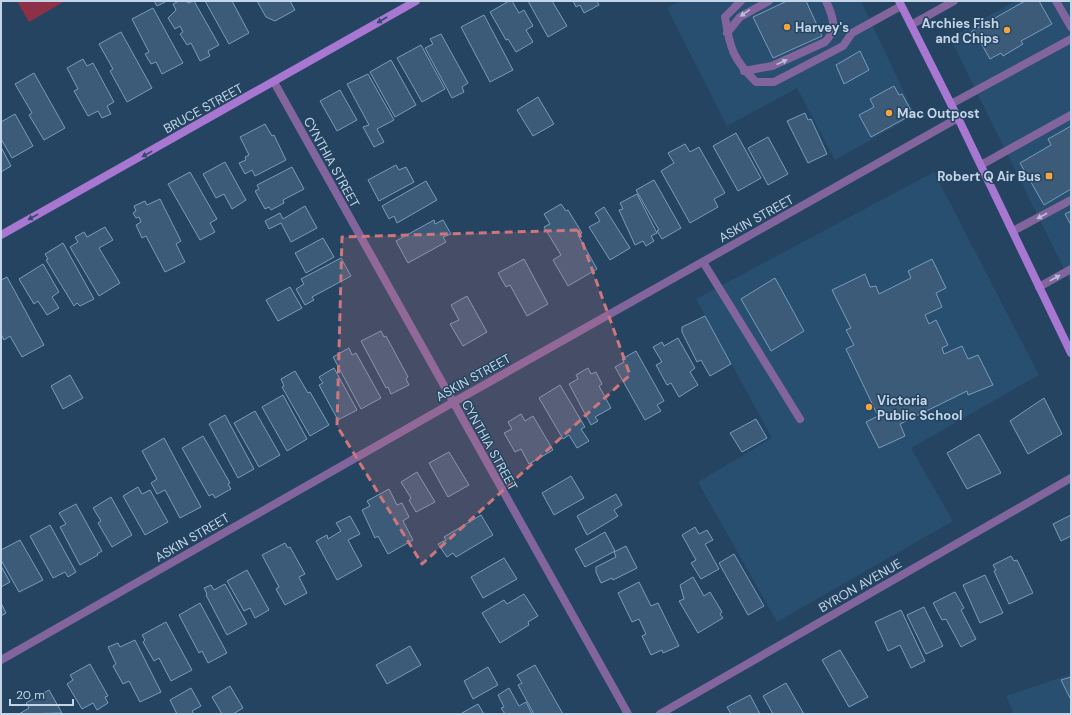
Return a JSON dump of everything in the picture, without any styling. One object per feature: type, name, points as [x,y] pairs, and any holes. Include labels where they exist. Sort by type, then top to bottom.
[{"type":"street","name":"BRUCE STREET","points":[[1,235],[416,1]]},
{"type":"street","points":[[741,1],[725,17],[730,48],[744,71],[756,82],[774,82],[843,46],[852,33],[900,3],[981,165],[1071,353]]},
{"type":"street","points":[[728,33],[740,17],[769,1]]},
{"type":"street","points":[[744,71],[772,66],[825,42],[831,36],[834,26],[833,18],[826,1]]},
{"type":"street","points":[[911,25],[954,1]]},
{"type":"street","points":[[1056,1],[1071,27]]},
{"type":"street","points":[[951,104],[1071,39]]},
{"type":"street","name":"CYNTHIA STREET","points":[[274,82],[452,403],[628,714]]},
{"type":"street","points":[[981,165],[1071,115]]},
{"type":"street","name":"ASKIN STREET","points":[[1,660],[452,403],[958,118]]},
{"type":"street","points":[[1013,231],[1071,200]]},
{"type":"street","points":[[703,262],[800,419]]},
{"type":"street","points":[[1039,286],[1071,269]]},
{"type":"street","name":"BYRON AVENUE","points":[[660,714],[1071,478]]},
{"type":"highlighted area","points":[[578,230],[630,375],[422,564],[337,426],[342,237]]},
{"type":"shaded area","points":[[17,1],[65,1],[29,22]]},
{"type":"shaded area","points":[[680,1],[861,1],[915,115],[835,160],[797,88],[727,126],[667,8]]},
{"type":"shaded area","points":[[1015,1],[1071,1],[1071,283],[950,38]]},
{"type":"shaded area","name":"Victoria Public School","points":[[934,172],[1039,375],[911,448],[953,521],[777,622],[698,482],[772,438],[696,299]]},
{"type":"shaded area","points":[[1071,674],[1071,714],[1014,714],[1006,696]]},
{"type":"building","points":[[154,1],[167,1],[157,6]]},
{"type":"building","points":[[179,1],[186,1],[188,3],[194,1],[219,45],[208,51],[210,56],[200,61],[191,43],[187,45],[180,34],[183,32],[180,26],[175,29],[168,18],[176,10],[173,4]]},
{"type":"building","points":[[205,1],[232,1],[249,33],[229,44]]},
{"type":"building","points":[[257,1],[290,1],[295,10],[275,21],[266,17]]},
{"type":"building","points":[[509,1],[512,1],[519,13],[524,10],[533,26],[526,30],[533,42],[516,52],[508,39],[506,40],[490,12]]},
{"type":"building","points":[[528,1],[552,1],[567,26],[548,37]]},
{"type":"building","points":[[573,1],[597,1],[599,5],[584,13],[580,5],[576,7]]},
{"type":"building","name":"Harvey's","points":[[787,1],[806,1],[822,36],[773,58],[753,17]]},
{"type":"building","name":"Archies Fish and Chips","points":[[1025,1],[1039,1],[1052,24],[1021,41],[1023,44],[1003,56],[1001,53],[990,59],[978,38],[972,39],[970,35],[972,31]]},
{"type":"building","points":[[153,8],[183,63],[162,74],[156,62],[151,64],[145,54],[149,52],[132,19]]},
{"type":"building","points":[[484,15],[513,70],[490,82],[461,27]]},
{"type":"building","points":[[121,32],[152,88],[127,102],[110,71],[113,69],[99,44]]},
{"type":"building","points":[[441,34],[468,83],[462,87],[464,92],[452,98],[425,48],[433,44],[430,39]]},
{"type":"building","points":[[421,45],[445,89],[422,102],[397,58]]},
{"type":"building","points":[[860,51],[869,70],[844,84],[836,65]]},
{"type":"building","points":[[83,59],[87,66],[93,63],[114,102],[107,106],[111,114],[102,118],[98,111],[88,116],[74,91],[78,89],[67,68]]},
{"type":"building","points":[[391,60],[416,105],[395,117],[370,72]]},
{"type":"building","points":[[34,73],[65,128],[44,140],[29,115],[32,113],[15,84]]},
{"type":"building","points":[[368,74],[394,120],[377,129],[384,142],[374,147],[363,127],[369,125],[347,84]]},
{"type":"building","points":[[894,86],[899,95],[902,94],[913,114],[871,137],[859,115],[874,107],[870,99]]},
{"type":"building","points":[[340,90],[357,120],[337,131],[320,101]]},
{"type":"building","points":[[538,97],[554,124],[533,136],[517,110]]},
{"type":"building","points":[[805,113],[808,120],[811,119],[827,154],[808,163],[787,121]]},
{"type":"building","points":[[15,114],[33,146],[12,158],[1,139],[1,122]]},
{"type":"building","points":[[265,124],[272,136],[274,135],[286,160],[255,176],[252,170],[245,174],[239,163],[246,160],[245,157],[249,155],[240,137]]},
{"type":"building","name":"Robert Q Air Bus","points":[[1071,126],[1071,189],[1044,205],[1020,163],[1051,145],[1048,139]]},
{"type":"building","points":[[736,133],[761,178],[738,191],[713,146]]},
{"type":"building","points":[[768,137],[788,174],[768,185],[748,148]]},
{"type":"building","points":[[685,144],[690,152],[699,147],[725,193],[714,199],[718,207],[690,223],[661,171],[674,163],[668,153]]},
{"type":"building","points":[[1,147],[11,166],[1,172]]},
{"type":"building","points":[[225,162],[246,200],[232,209],[224,194],[216,198],[203,174]]},
{"type":"building","points":[[396,165],[399,170],[406,167],[414,182],[379,201],[368,180]]},
{"type":"building","points":[[292,167],[304,189],[283,200],[284,203],[271,210],[269,207],[265,209],[255,191],[259,189],[257,185]]},
{"type":"building","points":[[190,172],[217,219],[210,223],[215,232],[200,240],[168,184]]},
{"type":"building","points":[[654,180],[681,228],[662,239],[657,231],[659,230],[636,190]]},
{"type":"building","points":[[426,181],[437,200],[397,223],[394,216],[389,219],[382,206]]},
{"type":"building","points":[[637,194],[657,233],[651,236],[654,241],[646,246],[643,241],[635,245],[619,210],[623,209],[620,203]]},
{"type":"building","points":[[160,199],[181,241],[176,244],[185,262],[165,272],[146,236],[142,238],[136,225],[141,222],[139,217],[136,218],[133,213],[136,211],[134,206],[145,201],[147,205]]},
{"type":"building","points":[[561,204],[566,211],[568,210],[582,233],[578,235],[597,269],[568,286],[553,260],[561,255],[544,227],[550,224],[544,214]]},
{"type":"building","points":[[305,206],[317,228],[291,242],[281,223],[269,229],[265,221],[280,213],[283,219]]},
{"type":"building","points":[[604,207],[630,248],[610,260],[589,227],[600,221],[595,213]]},
{"type":"building","points":[[1071,211],[1071,225],[1065,214]]},
{"type":"building","points":[[434,220],[435,224],[443,220],[451,234],[443,237],[446,242],[408,263],[396,241]]},
{"type":"building","points":[[105,227],[113,240],[99,248],[120,283],[99,296],[70,247],[78,242],[75,237],[84,232],[87,237]]},
{"type":"building","points":[[323,238],[334,257],[306,273],[295,253]]},
{"type":"building","points":[[63,243],[94,299],[80,306],[77,303],[74,306],[46,260],[48,259],[45,254]]},
{"type":"building","points":[[341,258],[351,276],[312,297],[314,300],[305,305],[296,289],[304,284],[301,279]]},
{"type":"building","points":[[524,259],[548,304],[527,316],[510,285],[506,287],[498,273]]},
{"type":"building","points":[[932,259],[946,288],[936,293],[942,307],[925,315],[929,324],[936,320],[948,345],[942,348],[944,354],[962,346],[968,359],[978,355],[993,385],[968,395],[967,391],[900,424],[905,436],[879,448],[866,422],[878,416],[846,349],[854,345],[846,330],[851,328],[832,290],[865,274],[870,287],[876,286],[879,294],[911,278],[908,271]]},
{"type":"building","points":[[43,264],[59,292],[52,297],[59,308],[47,315],[38,301],[34,304],[19,279]]},
{"type":"building","points":[[7,277],[44,345],[22,357],[10,336],[4,340],[1,334],[1,280]]},
{"type":"building","points":[[775,278],[804,331],[771,351],[741,299]]},
{"type":"building","points":[[290,287],[302,308],[278,321],[266,300]]},
{"type":"building","points":[[467,296],[487,332],[463,346],[450,324],[459,320],[451,305]]},
{"type":"building","points":[[705,316],[731,364],[710,376],[701,360],[697,362],[682,332],[682,327]]},
{"type":"building","points":[[381,331],[384,337],[386,336],[408,377],[406,379],[409,385],[391,394],[388,387],[386,388],[361,341]]},
{"type":"building","points":[[678,338],[695,368],[690,372],[698,385],[679,397],[671,383],[667,385],[656,365],[662,362],[653,347],[662,342],[664,346]]},
{"type":"building","points":[[349,348],[352,355],[356,353],[381,398],[361,409],[333,357]]},
{"type":"building","points":[[636,351],[664,401],[657,405],[661,411],[645,420],[615,367],[624,362],[622,359]]},
{"type":"building","points":[[334,368],[357,410],[338,420],[319,385],[323,383],[319,377]]},
{"type":"building","points":[[588,368],[591,374],[596,372],[602,384],[599,386],[611,408],[595,417],[598,421],[591,425],[569,384],[578,379],[576,375]]},
{"type":"building","points":[[295,371],[308,393],[310,392],[329,425],[310,436],[282,387],[284,386],[281,379]]},
{"type":"building","points":[[70,375],[83,398],[63,409],[51,386]]},
{"type":"building","points":[[560,385],[585,427],[581,429],[589,441],[577,448],[569,435],[563,439],[539,398]]},
{"type":"building","points":[[283,395],[307,439],[287,451],[262,407]]},
{"type":"building","points":[[1044,398],[1062,434],[1028,454],[1010,421]]},
{"type":"building","points":[[255,411],[280,455],[259,467],[234,423]]},
{"type":"building","points":[[521,414],[525,421],[533,416],[553,450],[529,464],[521,449],[515,452],[504,433],[512,429],[508,422]]},
{"type":"building","points":[[225,415],[254,469],[238,478],[209,424]]},
{"type":"building","points":[[756,419],[767,438],[742,452],[730,433]]},
{"type":"building","points":[[979,434],[1001,473],[967,489],[947,453]]},
{"type":"building","points":[[203,436],[230,483],[228,484],[231,489],[215,498],[213,494],[209,496],[182,448]]},
{"type":"building","points":[[164,438],[201,507],[180,518],[165,490],[157,494],[151,483],[157,479],[142,451]]},
{"type":"building","points":[[449,452],[469,485],[448,497],[429,463]]},
{"type":"building","points":[[417,472],[435,502],[416,512],[409,500],[411,498],[401,482]]},
{"type":"building","points":[[571,476],[584,498],[554,515],[542,493]]},
{"type":"building","points":[[138,487],[142,494],[150,490],[168,522],[145,535],[123,496]]},
{"type":"building","points":[[389,489],[397,505],[402,503],[409,517],[403,521],[413,540],[388,554],[378,536],[375,538],[362,510],[370,506],[367,501]]},
{"type":"building","points":[[616,494],[622,505],[614,510],[618,516],[587,535],[577,516]]},
{"type":"building","points":[[111,497],[132,535],[112,547],[98,523],[101,521],[93,508]]},
{"type":"building","points":[[76,504],[102,551],[97,554],[98,555],[80,565],[60,527],[66,524],[59,513]]},
{"type":"building","points":[[481,515],[493,535],[456,557],[453,553],[447,557],[438,544],[446,540],[444,537]]},
{"type":"building","points":[[1071,515],[1071,536],[1061,541],[1053,524]]},
{"type":"building","points":[[350,516],[360,534],[348,540],[362,566],[337,580],[316,541],[327,535],[328,539],[341,531],[336,523]]},
{"type":"building","points":[[50,525],[76,572],[68,577],[65,572],[53,578],[30,536]]},
{"type":"building","points":[[695,527],[699,534],[707,530],[713,540],[705,544],[719,569],[701,579],[691,563],[696,560],[682,535]]},
{"type":"building","points":[[605,532],[615,551],[585,567],[575,549]]},
{"type":"building","points":[[20,540],[43,580],[19,592],[1,560],[1,550]]},
{"type":"building","points":[[285,543],[288,548],[290,547],[305,574],[299,577],[307,593],[285,605],[276,589],[279,587],[262,555]]},
{"type":"building","points":[[626,546],[637,568],[613,580],[612,578],[601,583],[596,572],[596,567],[616,557],[614,552]]},
{"type":"building","points":[[734,554],[764,606],[748,615],[719,563]]},
{"type":"building","points":[[1011,556],[1014,561],[1017,560],[1033,593],[1009,604],[994,571],[996,570],[993,565]]},
{"type":"building","points":[[504,558],[517,579],[483,598],[471,577]]},
{"type":"building","points":[[1,566],[10,582],[1,587]]},
{"type":"building","points":[[247,570],[269,610],[255,618],[250,608],[244,611],[227,581]]},
{"type":"building","points":[[985,575],[1003,613],[980,623],[963,585]]},
{"type":"building","points":[[693,577],[704,596],[710,592],[722,612],[720,614],[723,618],[698,633],[679,601],[684,599],[680,585]]},
{"type":"building","points":[[639,582],[651,606],[658,603],[679,646],[663,653],[662,650],[651,655],[642,636],[646,634],[639,619],[632,622],[618,593]]},
{"type":"building","points":[[225,584],[247,624],[227,635],[206,595],[207,594],[204,588],[211,585],[214,590]]},
{"type":"building","points":[[955,592],[964,608],[961,610],[976,639],[961,647],[946,619],[942,620],[933,603]]},
{"type":"building","points":[[524,594],[538,616],[528,622],[529,625],[500,643],[482,613],[504,600],[507,604]]},
{"type":"building","points":[[1,603],[6,613],[1,616]]},
{"type":"building","points":[[200,603],[227,653],[208,663],[202,651],[199,653],[179,615]]},
{"type":"building","points":[[924,607],[943,646],[926,654],[907,615]]},
{"type":"building","points":[[901,610],[925,661],[911,668],[900,645],[888,651],[875,622]]},
{"type":"building","points":[[166,622],[192,670],[171,681],[159,658],[154,661],[143,642],[145,640],[142,635]]},
{"type":"building","points":[[135,640],[161,692],[140,702],[129,681],[123,684],[113,666],[116,664],[108,647],[118,643],[120,647]]},
{"type":"building","points":[[410,646],[421,665],[387,684],[376,665]]},
{"type":"building","points":[[840,650],[868,697],[849,707],[822,660]]},
{"type":"building","points":[[90,664],[108,696],[105,697],[108,703],[97,710],[93,703],[82,709],[67,684],[73,680],[70,675]]},
{"type":"building","points":[[535,665],[563,714],[534,714],[518,685],[522,683],[517,675]]},
{"type":"building","points":[[488,667],[498,685],[473,699],[464,681]]},
{"type":"building","points":[[1071,677],[1071,700],[1061,680]]},
{"type":"building","points":[[786,683],[804,714],[773,714],[763,696]]},
{"type":"building","points":[[230,686],[243,708],[233,714],[222,714],[212,697]]},
{"type":"building","points":[[191,688],[201,706],[192,711],[194,714],[177,714],[170,700]]},
{"type":"building","points":[[509,688],[519,706],[526,702],[532,714],[505,714],[501,708],[504,707],[498,695]]},
{"type":"building","points":[[49,690],[62,713],[19,714],[29,708],[26,703]]},
{"type":"building","points":[[750,695],[760,714],[731,714],[727,707]]},
{"type":"building","points":[[478,704],[484,714],[462,713]]},
{"type":"place","name":"Harvey's","points":[[787,27]]},
{"type":"place","name":"Archies Fish and Chips","points":[[1007,30]]},
{"type":"place","name":"Mac Outpost","points":[[889,113]]},
{"type":"place","name":"Robert Q Air Bus","points":[[1049,176]]},
{"type":"place","name":"Victoria Public School","points":[[869,407]]}]
